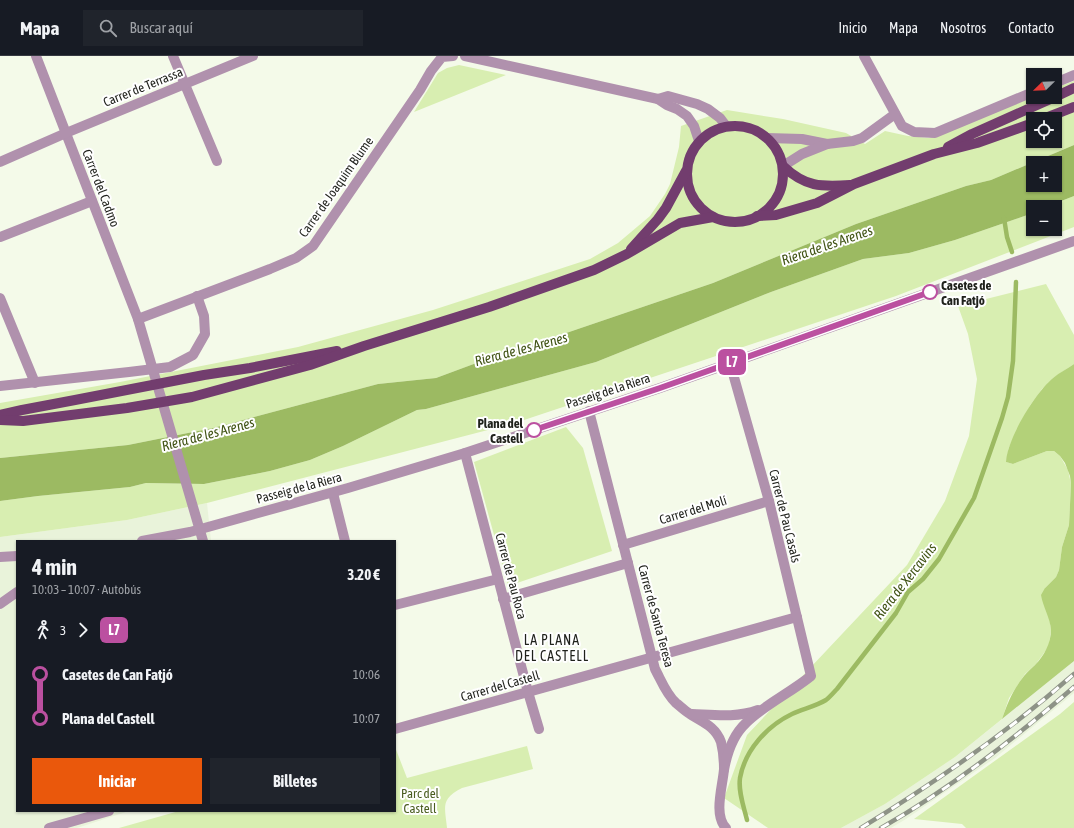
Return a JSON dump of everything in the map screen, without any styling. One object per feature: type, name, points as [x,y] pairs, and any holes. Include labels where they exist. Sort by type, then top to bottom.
[{"type":"main road","points":[[1062,94],[1074,88]]},
{"type":"main road","points":[[934,154],[972,134],[1039,104]]},
{"type":"main road","points":[[1061,112],[1074,107]]},
{"type":"main road","points":[[726,126],[747,127],[767,138],[778,152],[782,166],[782,183],[777,197],[769,208],[751,219],[734,222],[713,217],[701,208],[693,198],[688,184],[687,170],[689,160],[699,141],[712,131],[726,126]]},
{"type":"main road","points":[[757,216],[776,215],[817,203],[854,184],[934,154],[977,143],[1026,126]]},
{"type":"main road","points":[[782,166],[793,175],[808,183],[818,186],[826,187],[854,184]]},
{"type":"main road","points":[[627,254],[666,208],[687,170]]},
{"type":"main road","points":[[0,420],[23,421],[59,418],[192,397],[310,365],[594,270],[627,254],[680,223],[713,217]]},
{"type":"main road","points":[[0,415],[204,375],[250,368],[364,346]]},
{"type":"street","name":"Carrer del Cadmo","points":[[36,56],[138,319],[203,540]]},
{"type":"street","points":[[172,56],[217,161]]},
{"type":"street","name":"Carrer de Terrassa","points":[[0,162],[66,133],[253,56]]},
{"type":"street","name":"Carrer de Joaquim Blume","points":[[138,319],[290,261],[313,246],[420,90],[431,71],[442,57],[453,56]]},
{"type":"street","points":[[465,56],[480,58],[658,99],[687,116],[694,126],[699,141]]},
{"type":"street","points":[[864,56],[902,126],[914,132],[935,132],[1026,95]]},
{"type":"street","points":[[1062,80],[1074,75]]},
{"type":"street","points":[[658,99],[668,96],[697,104],[720,118],[726,126]]},
{"type":"street","points":[[782,166],[802,154],[827,144],[853,141],[862,138],[895,114]]},
{"type":"street","points":[[767,138],[802,139],[827,144]]},
{"type":"street","points":[[0,236],[92,201]]},
{"type":"street","name":"Passeig de la Riera","points":[[147,540],[200,529],[465,453],[589,412],[1073,242]]},
{"type":"street","points":[[0,386],[170,367],[193,355],[205,334],[204,316],[197,296]]},
{"type":"street","points":[[0,298],[35,382]]},
{"type":"street","name":"Carrer de Pau Casals","points":[[730,363],[769,501],[811,676],[765,708]]},
{"type":"street","name":"Carrer de Santa Teresa","points":[[589,412],[655,669],[663,685],[674,701],[690,714],[708,724],[714,730],[720,741],[723,753],[724,770],[719,807],[723,826],[726,828]]},
{"type":"street","name":"Carrer de Pau Roca","points":[[465,453],[538,729]]},
{"type":"street","points":[[333,492],[345,540]]},
{"type":"street","name":"Carrer del Molí","points":[[623,545],[769,501]]},
{"type":"street","points":[[0,557],[15,556]]},
{"type":"street","points":[[503,599],[628,563]]},
{"type":"street","points":[[396,605],[498,579]]},
{"type":"street","points":[[0,604],[16,593]]},
{"type":"street","name":"Carrer del Castell","points":[[396,729],[797,617]]},
{"type":"street","points":[[690,714],[730,716],[749,714],[765,708]]},
{"type":"street","points":[[724,770],[727,754],[736,736],[745,724],[765,708]]},
{"type":"street","points":[[49,828],[105,812]]},
{"type":"shaded area","points":[[1074,364],[1074,661],[1002,719],[1017,686],[1041,658],[1050,640],[1050,625],[1041,595],[1045,588],[1056,577],[1059,570],[1062,547],[1069,525],[1071,484],[1070,476],[1065,463],[1054,451],[1047,451],[1013,464],[1006,462],[1008,452],[1011,441],[1023,417],[1038,394],[1053,378]]},
{"type":"shaded area","points":[[207,503],[211,540],[16,540],[16,812],[126,812],[77,828],[0,828],[0,537],[127,520]]},
{"type":"shaded area","points":[[1074,661],[1074,693],[995,758],[891,828],[841,828],[885,804],[955,757]]},
{"type":"green space","points":[[459,65],[506,75],[414,112],[438,73],[447,68]]},
{"type":"green space","points":[[1074,81],[1074,145],[1048,156],[1026,156],[1026,165],[991,180],[966,186],[856,224],[713,283],[531,345],[514,349],[436,378],[378,384],[213,428],[128,445],[0,458],[0,403],[120,382],[298,347],[433,310],[590,259],[618,243],[650,216],[670,184],[679,147],[681,126],[727,110],[783,119],[846,133],[865,144],[885,131],[908,136],[929,138],[1026,100],[1026,104],[1062,104],[1062,85]]},
{"type":"green space","points":[[1074,196],[1074,227],[1062,232],[1062,201]]},
{"type":"green space","points":[[1026,215],[1026,236],[1051,236],[896,296],[515,423],[207,503],[127,520],[0,537],[0,501],[130,487],[146,483],[204,484],[270,471],[310,460],[343,446],[417,410],[426,409],[596,362],[771,292],[863,259],[909,253],[955,240]]},
{"type":"green space","points":[[1046,284],[1074,335],[1074,364],[1053,378],[1042,389],[1031,404],[1009,447],[1006,462],[1013,464],[1047,451],[1054,451],[1060,456],[1068,470],[1071,484],[1069,525],[1062,547],[1059,570],[1056,577],[1045,588],[1051,630],[1049,646],[1036,664],[1025,674],[1009,698],[1002,719],[955,757],[885,804],[841,828],[768,828],[724,798],[747,735],[907,565],[945,501],[969,436],[977,379],[968,334],[958,306]]},
{"type":"green space","points":[[566,427],[583,448],[612,551],[508,586],[474,462]]},
{"type":"green space","points":[[1074,702],[1074,828],[966,828],[962,824],[914,819],[1060,714]]},
{"type":"green space","name":"Parc del Castell","points":[[527,746],[533,769],[462,788],[455,792],[447,800],[446,804],[445,814],[447,828],[119,828],[175,812],[396,812],[396,750],[407,778]]},
{"type":"water","name":"Riera de les Arenes","points":[[1074,145],[1074,196],[1062,201],[1026,200],[1026,215],[955,240],[909,253],[863,259],[771,292],[596,362],[426,409],[417,410],[343,446],[310,460],[270,471],[204,484],[146,483],[130,487],[0,501],[0,458],[128,445],[213,428],[378,384],[436,378],[514,349],[531,345],[713,283],[856,224],[966,186],[991,180],[1026,165],[1026,192],[1062,192],[1062,156],[1048,156]]},
{"type":"waterway","name":"Riera de Xercavins","points":[[1004,218],[1007,237],[1012,252]]},
{"type":"waterway","name":"Riera de Xercavins","points":[[747,820],[740,789],[740,778],[747,758],[758,740],[783,719],[826,700],[837,689],[896,613],[908,592],[923,579],[939,559],[974,498],[1008,397],[1013,361],[1016,282]]},
{"type":"railway","points":[[861,828],[917,793],[971,756],[1074,674]]},
{"type":"railway","points":[[881,828],[907,813],[957,780],[1005,744],[1074,687]]},
{"type":"bus line","name":"L7","points":[[534,430],[660,388],[930,292]]},
{"type":"place","name":"Casetes de Can Fatjó","points":[[930,292]]},
{"type":"place","name":"Plana del Castell","points":[[534,430]]},
{"type":"district","name":"LA PLANA DEL CASTELL","points":[[552,648]]}]
